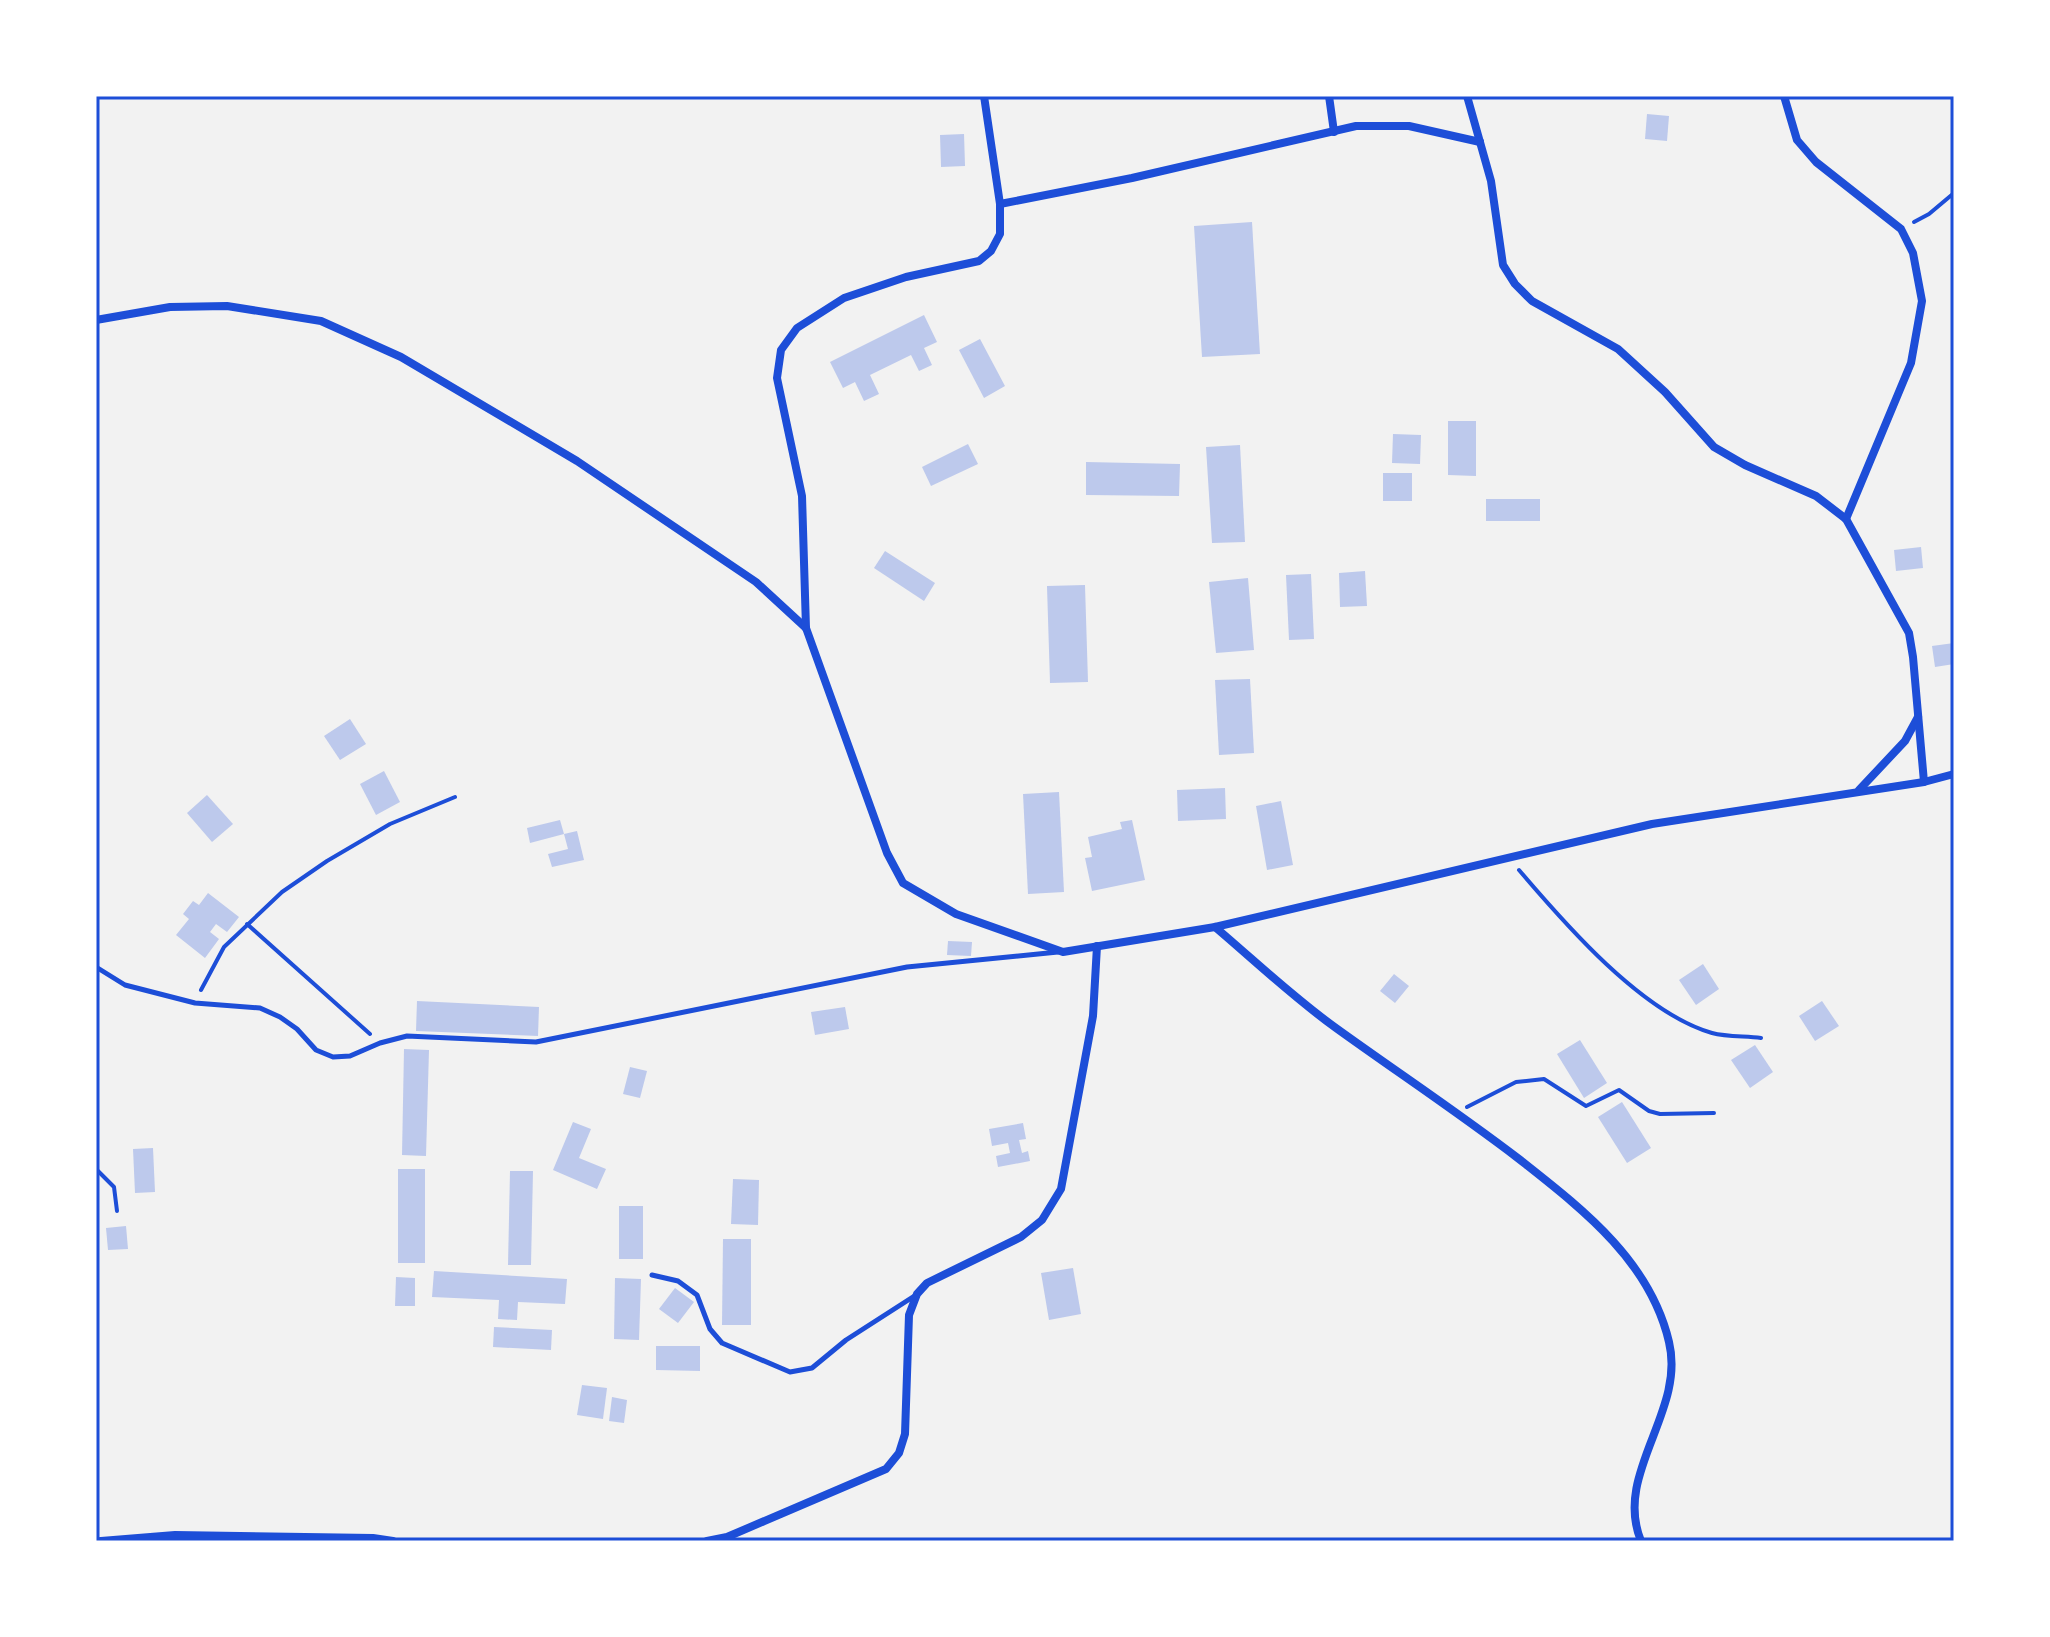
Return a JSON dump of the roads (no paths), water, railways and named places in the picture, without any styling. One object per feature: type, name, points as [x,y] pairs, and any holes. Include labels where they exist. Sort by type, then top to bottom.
[{"type":"street","points":[[984,96],[1000,204],[1000,234],[991,251],[979,261],[906,277],[844,298],[797,328],[781,350],[777,378],[802,496],[806,628],[887,853],[903,883],[956,914],[1063,952],[1215,927],[1652,824],[1924,782],[1954,774]]},
{"type":"street","points":[[1329,96],[1334,132]]},
{"type":"street","points":[[1467,96],[1491,181],[1503,265],[1515,284],[1532,301],[1618,349],[1665,392],[1714,447],[1745,465],[1816,496],[1846,519],[1909,633],[1924,782]]},
{"type":"street","points":[[1784,96],[1797,140],[1816,162],[1901,229],[1913,253],[1922,301],[1911,363],[1846,519]]},
{"type":"street","points":[[1000,204],[1132,178],[1356,126],[1409,126],[1480,142]]},
{"type":"street","points":[[96,320],[170,307],[227,306],[321,321],[401,357],[577,461],[756,582],[806,628]]},
{"type":"street","points":[[1859,791],[1905,741],[1918,716]]},
{"type":"street","points":[[1215,927],[1334,1026],[1458,1111],[1582,1208],[1619,1245],[1653,1300],[1670,1344],[1670,1387],[1633,1494],[1635,1525],[1641,1541]]},
{"type":"street","points":[[707,1541],[727,1537],[886,1469],[899,1453],[905,1434],[909,1315],[917,1294],[927,1283],[1021,1237],[1042,1220],[1061,1189],[1093,1016],[1097,946]]},
{"type":"street","points":[[101,1541],[175,1535],[373,1538],[393,1541]]},
{"type":"lane","points":[[96,967],[125,985],[195,1003],[260,1008],[280,1017],[297,1029],[316,1050],[333,1057],[350,1056],[407,1036],[536,1042],[907,967],[1063,952]]},
{"type":"lane","points":[[652,1275],[678,1281],[697,1295],[710,1329],[722,1343],[790,1372],[812,1368],[846,1340],[917,1294]]}]
